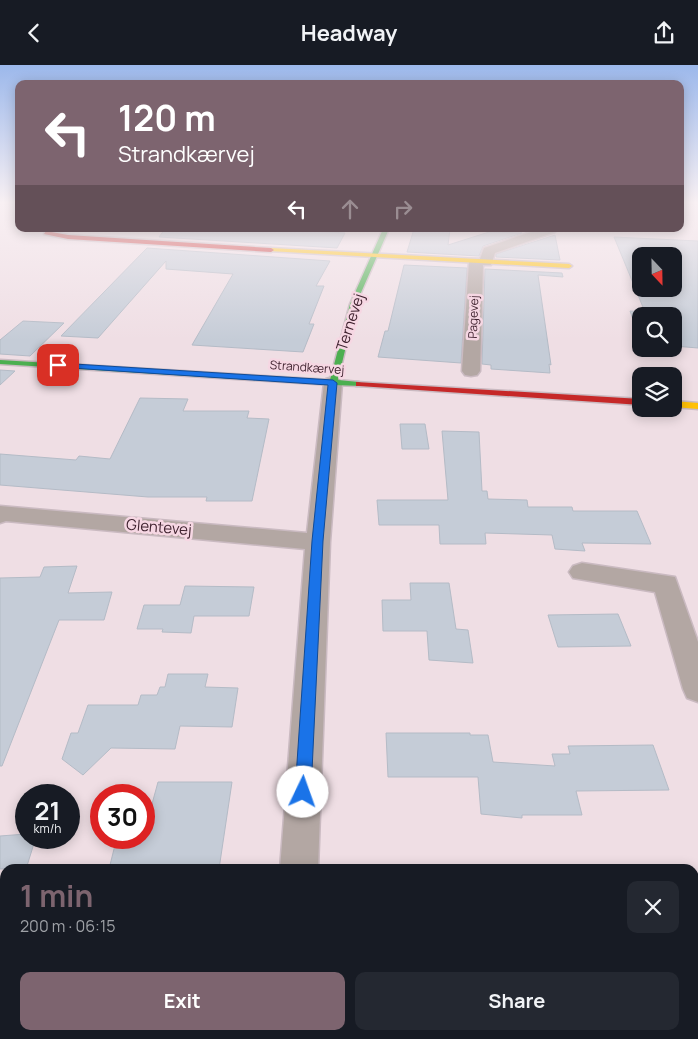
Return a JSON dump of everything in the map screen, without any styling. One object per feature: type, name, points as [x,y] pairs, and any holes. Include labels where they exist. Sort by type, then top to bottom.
[{"type":"street","points":[[243,248],[374,257],[569,266]]},
{"type":"street","name":"Ternevej","points":[[299,864],[318,541],[333,383],[353,304],[378,248]]},
{"type":"street","points":[[481,262],[490,251],[497,248]]},
{"type":"street","name":"Pagevej","points":[[471,371],[481,262]]},
{"type":"street","name":"Strandkærvej","points":[[0,363],[632,401]]},
{"type":"street","points":[[682,404],[698,405]]},
{"type":"street","name":"Glentevej","points":[[0,515],[2,513],[318,541]]},
{"type":"street","points":[[582,572],[666,584],[698,689]]},
{"type":"building","points":[[147,248],[330,261],[316,286],[324,286],[309,324],[314,324],[303,352],[192,345],[233,274],[166,269],[166,261],[98,338],[61,336]]},
{"type":"building","points":[[408,248],[482,248],[479,256],[407,252]]},
{"type":"building","points":[[513,248],[558,248],[560,260],[496,257],[496,254]]},
{"type":"building","points":[[619,248],[632,248],[632,281]]},
{"type":"building","points":[[682,248],[698,248],[698,348],[682,347],[682,307],[643,307],[639,297],[682,297]]},
{"type":"building","points":[[404,265],[467,268],[461,363],[378,357],[385,331],[388,331]]},
{"type":"building","points":[[485,269],[562,273],[563,277],[538,275],[551,365],[549,364],[550,373],[491,369],[491,365],[482,364]]},
{"type":"building","points":[[23,321],[64,323],[30,356],[0,354],[0,340]]},
{"type":"building","points":[[0,370],[15,371],[0,385]]},
{"type":"building","points":[[140,398],[188,399],[183,411],[249,411],[247,418],[269,419],[252,501],[206,501],[207,497],[148,497],[0,485],[0,454],[76,460],[79,456],[110,459]]},
{"type":"building","points":[[400,424],[425,424],[429,449],[402,449]]},
{"type":"building","points":[[442,431],[479,432],[482,491],[487,491],[488,499],[527,500],[528,507],[572,507],[573,511],[637,511],[651,544],[582,543],[585,551],[555,549],[552,535],[485,533],[486,544],[440,544],[439,525],[379,525],[377,500],[448,500]]},
{"type":"building","points":[[77,566],[68,593],[112,592],[104,620],[59,620],[2,766],[0,766],[0,578],[40,577],[44,567]]},
{"type":"building","points":[[410,583],[449,583],[456,629],[468,630],[473,663],[429,660],[427,631],[383,631],[382,600],[411,600]]},
{"type":"building","points":[[185,586],[254,587],[249,616],[194,616],[191,633],[162,632],[163,629],[137,629],[144,605],[180,605]]},
{"type":"building","points":[[618,614],[631,646],[558,647],[548,615]]},
{"type":"building","points":[[168,674],[208,674],[205,687],[238,688],[232,727],[180,726],[175,749],[111,748],[83,775],[62,759],[71,733],[78,733],[88,705],[138,705],[141,695],[157,695],[160,687],[165,687]]},
{"type":"building","points":[[386,733],[470,733],[470,735],[488,735],[493,762],[555,766],[552,754],[570,754],[568,746],[653,745],[669,790],[576,791],[582,815],[522,815],[522,818],[481,814],[478,777],[388,777]]},
{"type":"building","points":[[158,782],[232,782],[220,864],[110,864],[114,849],[155,849],[155,793]]},
{"type":"building","points":[[15,835],[15,849],[32,849],[28,864],[0,864],[0,836]]},
{"type":"traffic: fast","points":[[333,383],[353,304],[377,248]]},
{"type":"traffic: fast","points":[[0,362],[359,384]]},
{"type":"traffic: slow","points":[[271,250],[569,266]]},
{"type":"traffic: slow","points":[[682,405],[698,406]]},
{"type":"traffic: jam","points":[[247,248],[271,250]]},
{"type":"traffic: jam","points":[[359,384],[632,401]]},
{"type":"route","points":[[58,365],[333,383],[318,541],[303,792]]}]
